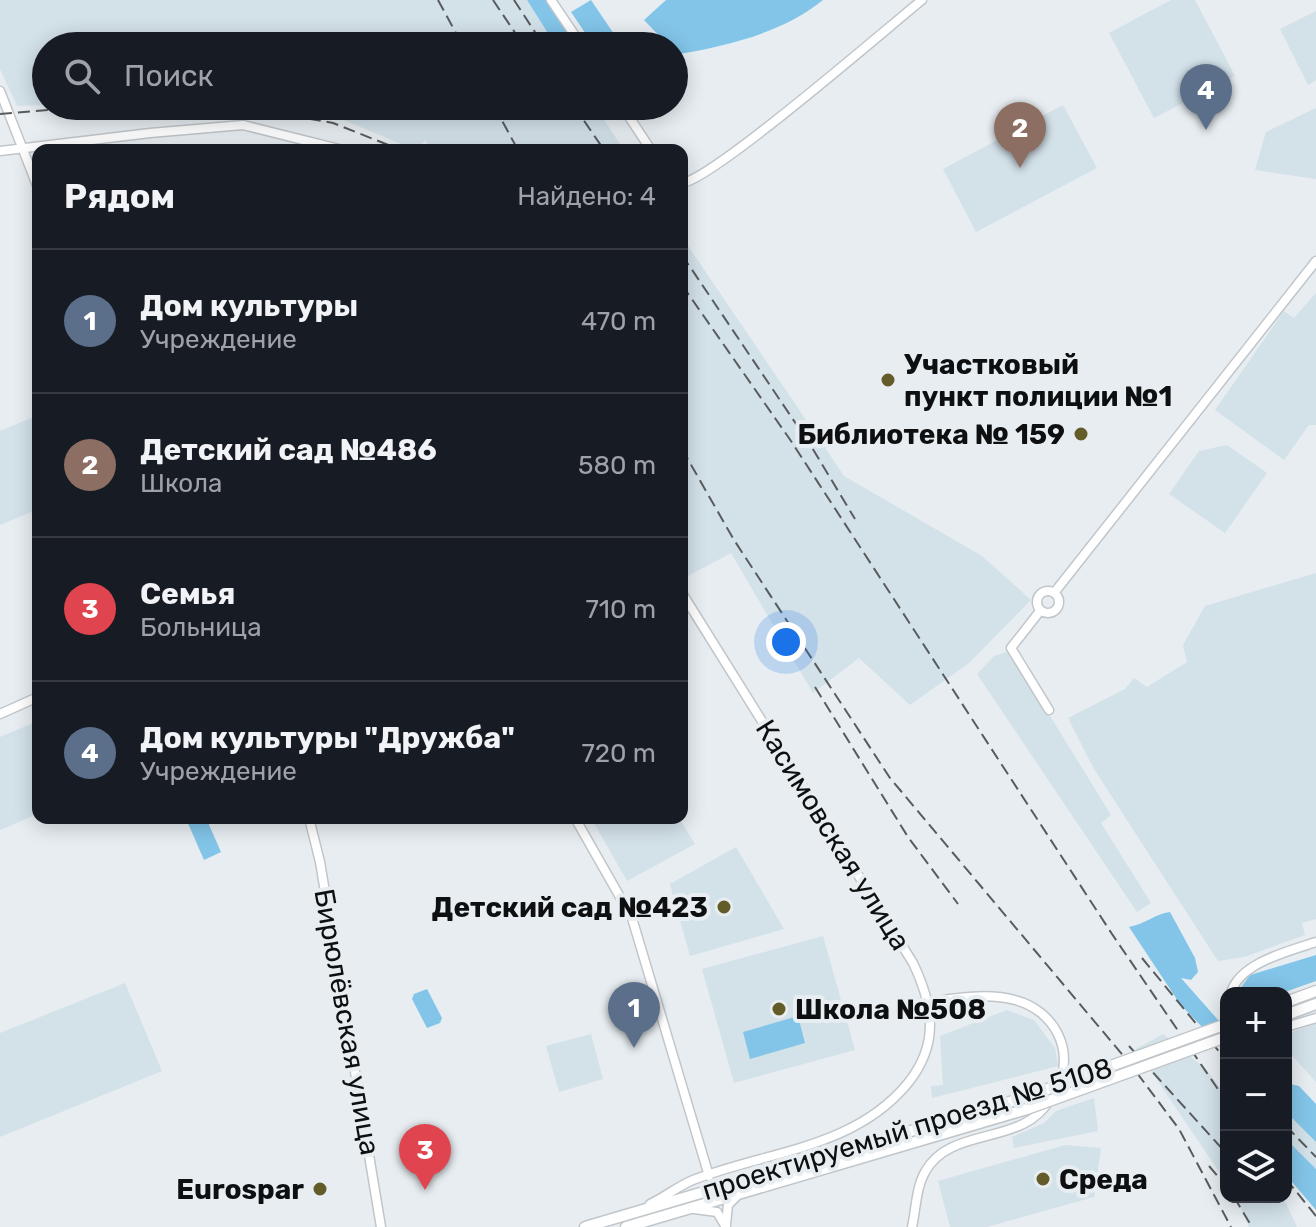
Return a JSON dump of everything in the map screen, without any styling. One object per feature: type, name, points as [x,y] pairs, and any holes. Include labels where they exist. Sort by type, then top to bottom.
[{"type":"main road","points":[[1292,1000],[1316,991]]},
{"type":"main road","points":[[1292,1013],[1316,1004]]},
{"type":"main road","name":"проектируемый проезд № 5108","points":[[626,1221],[1023,1098],[1220,1026]]},
{"type":"main road","name":"проектируемый проезд № 5108","points":[[585,1227],[685,1210],[750,1191],[1027,1109],[1220,1039]]},
{"type":"street","points":[[551,0],[573,32]]},
{"type":"street","points":[[688,181],[699,177],[765,128],[922,0]]},
{"type":"street","points":[[0,91],[32,172]]},
{"type":"street","points":[[631,120],[647,144]]},
{"type":"street","points":[[61,144],[243,125],[319,144]]},
{"type":"street","points":[[0,151],[32,147]]},
{"type":"street","points":[[1054,593],[1316,261]]},
{"type":"street","points":[[1043,591],[1054,593],[1059,600],[1057,609],[1049,613],[1040,611],[1036,606],[1038,595],[1043,591]]},
{"type":"street","name":"Касимовская улица","points":[[626,1221],[693,1180],[847,1131],[872,1117],[904,1087],[929,1049],[932,1036],[929,1003],[920,978],[895,932],[688,603]]},
{"type":"street","points":[[1040,611],[1011,648],[1049,710]]},
{"type":"street","points":[[0,714],[32,700]]},
{"type":"street","name":"Бирюлёвская улица","points":[[310,824],[320,862],[381,1227]]},
{"type":"street","points":[[578,824],[632,918],[709,1176]]},
{"type":"street","points":[[1234,987],[1248,970],[1316,942]]},
{"type":"street","points":[[912,1227],[922,1178],[934,1160],[954,1148],[1035,1119],[1061,1079],[1065,1063],[1063,1042],[1053,1025],[1022,1002],[995,998],[929,1003]]},
{"type":"street","points":[[1292,1025],[1316,1018]]},
{"type":"street","points":[[726,1226],[729,1203],[750,1191]]},
{"type":"street","points":[[685,1210],[712,1210],[726,1226]]},
{"type":"shaded area","points":[[0,0],[527,0],[547,32],[32,32],[32,105],[17,106],[0,69]]},
{"type":"shaded area","points":[[527,0],[548,0],[569,32],[547,32]]},
{"type":"shaded area","points":[[591,0],[613,32],[585,32],[571,12]]},
{"type":"shaded area","points":[[666,0],[823,0],[771,30],[732,43],[688,52],[688,32],[656,32],[644,20]]},
{"type":"shaded area","points":[[1171,0],[1195,0],[1235,76],[1154,118],[1109,33]]},
{"type":"shaded area","points":[[1316,11],[1316,80],[1308,85],[1280,29]]},
{"type":"shaded area","points":[[1063,105],[1097,168],[976,232],[943,169]]},
{"type":"shaded area","points":[[1316,108],[1316,179],[1255,170],[1266,132]]},
{"type":"shaded area","points":[[344,120],[604,120],[620,144],[428,144],[425,140],[421,144],[402,144]]},
{"type":"shaded area","points":[[688,246],[844,476],[982,556],[1031,600],[969,663],[910,705],[859,658],[813,693],[731,553],[688,576]]},
{"type":"shaded area","points":[[1316,293],[1316,425],[1309,425],[1284,460],[1215,410],[1284,311],[1294,318]]},
{"type":"shaded area","points":[[32,418],[32,512],[0,525],[0,431]]},
{"type":"shaded area","points":[[1227,445],[1267,473],[1225,533],[1169,494],[1199,451]]},
{"type":"shaded area","points":[[1316,573],[1316,919],[1302,923],[1305,935],[1244,957],[1218,961],[1094,769],[1068,718],[1125,689],[1134,678],[1147,687],[1187,662],[1183,645],[1205,606]]},
{"type":"shaded area","points":[[1010,651],[1111,815],[1101,823],[1151,903],[1137,912],[977,674],[994,656]]},
{"type":"shaded area","points":[[32,724],[32,817],[0,830],[0,737]]},
{"type":"shaded area","points":[[188,824],[209,824],[221,852],[204,860]]},
{"type":"shaded area","points":[[594,824],[683,824],[695,844],[627,881]]},
{"type":"shaded area","name":"Детский сад №423","points":[[736,847],[784,929],[690,956],[670,884]]},
{"type":"shaded area","points":[[1170,912],[1195,958],[1198,972],[1191,980],[1181,978],[1220,1022],[1220,1046],[1180,1004],[1129,927]]},
{"type":"shaded area","name":"Школа №508","points":[[823,936],[855,1050],[734,1083],[702,969]]},
{"type":"shaded area","points":[[1316,955],[1316,981],[1292,989],[1292,987],[1241,987],[1250,975]]},
{"type":"shaded area","points":[[125,983],[162,1071],[0,1137],[0,1033]]},
{"type":"shaded area","points":[[427,989],[442,1018],[440,1023],[427,1028],[412,999],[414,994]]},
{"type":"shaded area","points":[[1007,1010],[1034,1020],[1055,1048],[1058,1066],[932,1098],[931,1086],[943,1085],[940,1036]]},
{"type":"shaded area","points":[[798,1016],[805,1043],[750,1059],[743,1032]]},
{"type":"shaded area","points":[[1316,1023],[1316,1082],[1292,1056],[1292,1032]]},
{"type":"shaded area","points":[[591,1034],[603,1079],[559,1092],[546,1046]]},
{"type":"shaded area","points":[[1163,1034],[1206,1069],[1220,1088],[1220,1173],[1136,1049]]},
{"type":"shaded area","points":[[1292,1084],[1299,1086],[1316,1104],[1316,1142],[1292,1118]]},
{"type":"shaded area","points":[[1094,1098],[1098,1131],[1014,1148],[1012,1137],[1044,1123],[1056,1111]]},
{"type":"shaded area","points":[[1292,1118],[1316,1142],[1316,1169],[1292,1145]]},
{"type":"shaded area","points":[[1065,1145],[1101,1148],[1094,1197],[987,1227],[950,1227],[938,1181]]},
{"type":"shaded area","points":[[1292,1145],[1316,1169],[1316,1210],[1292,1182]]},
{"type":"shaded area","points":[[1239,1203],[1286,1203],[1297,1227],[1249,1227]]},
{"type":"railway","points":[[438,0],[455,32]]},
{"type":"railway","points":[[493,0],[515,32]]},
{"type":"railway","points":[[514,0],[535,32]]},
{"type":"railway","points":[[0,114],[32,111]]},
{"type":"railway","points":[[316,120],[333,123],[386,144]]},
{"type":"railway","points":[[502,120],[515,144]]},
{"type":"railway","points":[[584,120],[600,144]]},
{"type":"railway","points":[[688,264],[811,446],[855,519]]},
{"type":"railway","points":[[688,294],[791,441],[1112,934],[1220,1092]]},
{"type":"railway","points":[[688,460],[734,540],[890,778],[1131,1065],[1179,1129],[1231,1227]]},
{"type":"railway","points":[[815,687],[908,837],[958,904]]},
{"type":"railway","points":[[1142,958],[1225,1059]]},
{"type":"railway","points":[[1129,1046],[1220,1146]]},
{"type":"railway","points":[[1291,1131],[1316,1157]]},
{"type":"railway","points":[[1209,1166],[1220,1179]]},
{"type":"railway","points":[[1292,1186],[1316,1216]]},
{"type":"railway","points":[[1238,1203],[1252,1227]]},
{"type":"place","name":"Дом культуры \"Дружба\"","points":[[1206,130]]},
{"type":"place","name":"Детский сад №486","points":[[1020,168]]},
{"type":"place","name":"Участковый пункт полиции №1","points":[[888,380]]},
{"type":"place","name":"Библиотека № 159","points":[[1081,434]]},
{"type":"place","name":"Детский сад №423","points":[[724,907]]},
{"type":"place","name":"Школа №508","points":[[779,1009]]},
{"type":"place","name":"Дом культуры","points":[[634,1048]]},
{"type":"place","name":"Среда","points":[[1043,1179]]},
{"type":"place","name":"Eurospar","points":[[320,1189]]},
{"type":"place","name":"Семья","points":[[425,1190]]}]
